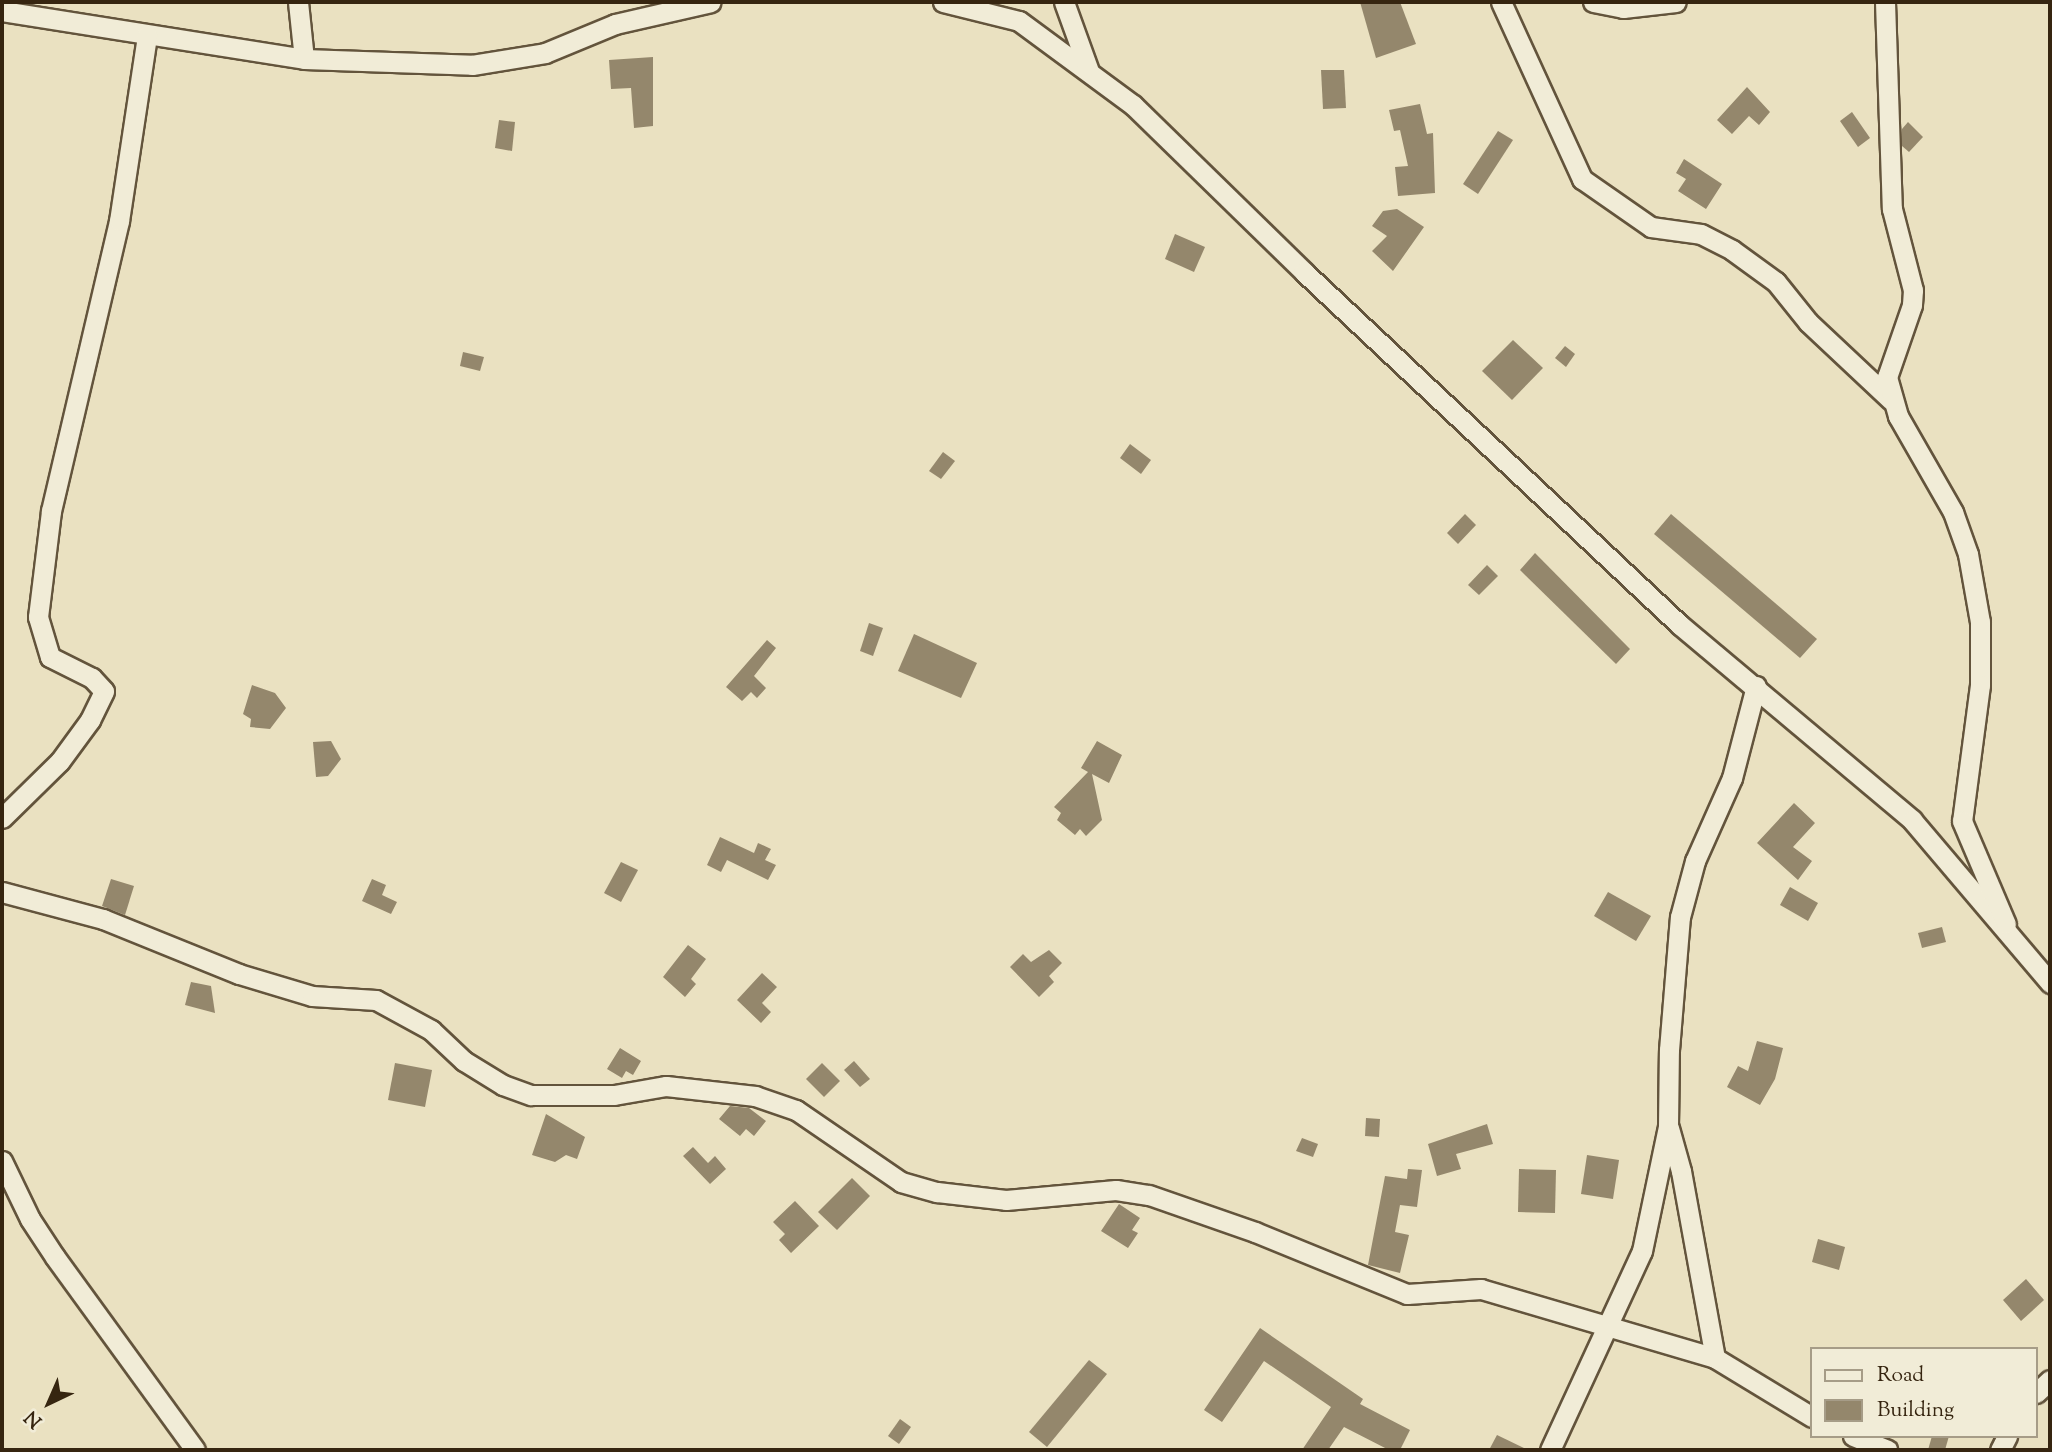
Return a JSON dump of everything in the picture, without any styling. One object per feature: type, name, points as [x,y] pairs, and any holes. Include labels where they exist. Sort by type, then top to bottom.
[{"type":"street","points":[[298,2],[304,59]]},
{"type":"street","points":[[2,11],[304,59],[472,65],[545,53],[615,24],[711,2]]},
{"type":"street","points":[[943,2],[1019,21],[1133,105],[1491,450],[1680,625],[1756,686],[1912,820],[2050,983]]},
{"type":"street","points":[[1064,2],[1089,71]]},
{"type":"street","points":[[1501,2],[1582,179],[1651,228],[1701,234],[1732,250],[1776,282],[1808,322],[1891,400],[1953,512],[1968,554],[1980,622],[1980,685],[1962,821],[2013,942]]},
{"type":"street","points":[[1593,2],[1623,8],[1676,2]]},
{"type":"street","points":[[1885,2],[1892,209],[1913,290],[1912,305],[1888,364],[1891,400]]},
{"type":"street","points":[[2,818],[74,744],[104,691],[101,684],[50,657],[38,617],[51,511],[119,221],[146,35]]},
{"type":"street","points":[[1550,1450],[1611,1324],[1642,1251],[1668,1127],[1669,1050],[1680,917],[1695,861],[1732,778],[1756,686]]},
{"type":"street","points":[[2,892],[103,919],[239,974],[312,996],[376,1000],[430,1030],[464,1061],[503,1086],[531,1095],[614,1095],[666,1086],[755,1096],[796,1110],[901,1182],[937,1192],[1006,1200],[1116,1190],[1149,1195],[1255,1232],[1407,1294],[1481,1289],[1611,1324],[1715,1358],[1811,1416]]},
{"type":"street","points":[[1668,1127],[1681,1171],[1715,1358]]},
{"type":"street","points":[[2,1161],[55,1258],[195,1450]]},
{"type":"street","points":[[1857,1438],[1878,1449]]},
{"type":"building","points":[[1360,2],[1400,2],[1416,44],[1376,58]]},
{"type":"building","points":[[653,57],[653,126],[634,128],[631,88],[611,89],[609,60]]},
{"type":"building","points":[[1321,70],[1344,70],[1346,108],[1323,109]]},
{"type":"building","points":[[1747,87],[1770,112],[1759,125],[1749,116],[1732,134],[1717,120]]},
{"type":"building","points":[[1420,104],[1427,134],[1433,133],[1435,193],[1398,196],[1395,167],[1408,166],[1400,130],[1394,131],[1389,110]]},
{"type":"building","points":[[1852,112],[1870,138],[1858,147],[1840,121]]},
{"type":"building","points":[[499,120],[515,122],[512,151],[495,148]]},
{"type":"building","points":[[1908,122],[1923,137],[1909,152],[1902,146],[1902,129]]},
{"type":"building","points":[[1498,131],[1513,140],[1478,194],[1463,184]]},
{"type":"building","points":[[1684,159],[1722,184],[1706,209],[1678,191],[1686,179],[1676,173]]},
{"type":"building","points":[[1397,209],[1424,227],[1393,271],[1372,251],[1387,236],[1372,226],[1383,211]]},
{"type":"building","points":[[1175,234],[1205,247],[1194,272],[1165,259]]},
{"type":"building","points":[[1513,340],[1543,368],[1512,400],[1482,371]]},
{"type":"building","points":[[1565,346],[1575,354],[1566,367],[1555,358]]},
{"type":"building","points":[[463,352],[484,357],[480,371],[460,366]]},
{"type":"building","points":[[1130,444],[1151,460],[1141,474],[1120,458]]},
{"type":"building","points":[[943,452],[955,461],[941,479],[929,471]]},
{"type":"building","points":[[1465,514],[1476,525],[1458,544],[1447,533]]},
{"type":"building","points":[[1671,514],[1817,639],[1800,658],[1654,534]]},
{"type":"building","points":[[1535,553],[1630,649],[1616,664],[1520,570]]},
{"type":"building","points":[[1487,565],[1498,576],[1479,595],[1468,585]]},
{"type":"building","points":[[869,623],[883,628],[873,656],[860,651]]},
{"type":"building","points":[[914,634],[977,663],[961,698],[898,671]]},
{"type":"building","points":[[767,640],[776,648],[754,676],[766,688],[757,698],[751,692],[742,701],[726,687]]},
{"type":"building","points":[[252,685],[275,693],[286,708],[270,729],[250,727],[251,719],[243,714]]},
{"type":"building","points":[[331,741],[341,759],[328,776],[316,777],[313,742]]},
{"type":"building","points":[[1097,741],[1122,755],[1109,783],[1092,774],[1102,820],[1086,836],[1080,829],[1075,835],[1057,820],[1061,813],[1054,807],[1088,772],[1081,768]]},
{"type":"building","points":[[1794,803],[1815,823],[1793,847],[1812,861],[1798,880],[1757,843]]},
{"type":"building","points":[[720,837],[754,853],[758,843],[771,849],[765,860],[776,865],[768,880],[727,860],[721,872],[707,865]]},
{"type":"building","points":[[621,862],[638,870],[621,902],[604,893]]},
{"type":"building","points":[[111,879],[134,886],[125,915],[102,906]]},
{"type":"building","points":[[372,879],[386,885],[382,895],[397,902],[391,914],[362,901]]},
{"type":"building","points":[[1790,887],[1818,903],[1808,921],[1780,905]]},
{"type":"building","points":[[1608,892],[1651,916],[1636,941],[1594,916]]},
{"type":"building","points":[[1942,927],[1946,942],[1922,948],[1918,933]]},
{"type":"building","points":[[688,945],[706,959],[691,979],[696,984],[685,997],[663,977]]},
{"type":"building","points":[[1049,950],[1062,963],[1049,976],[1054,982],[1039,997],[1010,967],[1023,954],[1031,962]]},
{"type":"building","points":[[762,973],[777,987],[762,1003],[771,1012],[761,1023],[737,1000]]},
{"type":"building","points":[[191,982],[211,986],[215,1013],[185,1005]]},
{"type":"building","points":[[1757,1041],[1783,1048],[1775,1079],[1760,1105],[1727,1087],[1738,1066],[1748,1071]]},
{"type":"building","points":[[620,1048],[641,1061],[633,1075],[626,1071],[622,1078],[607,1069]]},
{"type":"building","points":[[854,1061],[870,1079],[860,1087],[844,1070]]},
{"type":"building","points":[[395,1063],[432,1070],[425,1107],[388,1100]]},
{"type":"building","points":[[822,1063],[840,1081],[824,1097],[806,1079]]},
{"type":"building","points":[[730,1106],[749,1108],[766,1121],[754,1136],[746,1129],[740,1136],[719,1119]]},
{"type":"building","points":[[546,1114],[585,1137],[577,1159],[566,1155],[555,1162],[532,1155]]},
{"type":"building","points":[[1366,1118],[1380,1119],[1379,1137],[1365,1136]]},
{"type":"building","points":[[1487,1124],[1493,1144],[1456,1154],[1461,1169],[1437,1176],[1428,1144]]},
{"type":"building","points":[[1302,1138],[1318,1144],[1313,1157],[1296,1151]]},
{"type":"building","points":[[693,1147],[708,1163],[715,1156],[726,1169],[710,1184],[683,1156]]},
{"type":"building","points":[[1587,1155],[1619,1160],[1613,1199],[1581,1194]]},
{"type":"building","points":[[1408,1169],[1422,1170],[1417,1207],[1400,1205],[1395,1232],[1409,1235],[1400,1273],[1368,1265],[1385,1176],[1407,1179]]},
{"type":"building","points":[[1519,1169],[1556,1170],[1555,1213],[1518,1212]]},
{"type":"building","points":[[852,1178],[870,1196],[837,1230],[818,1212]]},
{"type":"building","points":[[795,1201],[819,1226],[791,1253],[779,1240],[785,1234],[773,1222]]},
{"type":"building","points":[[1119,1204],[1140,1218],[1132,1230],[1138,1233],[1128,1248],[1101,1231]]},
{"type":"building","points":[[1818,1239],[1845,1247],[1839,1270],[1812,1262]]},
{"type":"building","points":[[2026,1279],[2044,1300],[2021,1321],[2003,1300]]},
{"type":"building","points":[[1260,1328],[1363,1399],[1360,1404],[1410,1430],[1400,1450],[1389,1450],[1344,1427],[1328,1450],[1302,1450],[1331,1407],[1264,1361],[1222,1422],[1204,1410]]},
{"type":"building","points":[[1089,1360],[1107,1374],[1047,1447],[1029,1432]]},
{"type":"building","points":[[900,1419],[911,1427],[899,1444],[888,1436]]},
{"type":"building","points":[[1497,1435],[1528,1450],[1489,1450]]},
{"type":"building","points":[[1931,1438],[1948,1438],[1945,1450],[1928,1450]]}]
